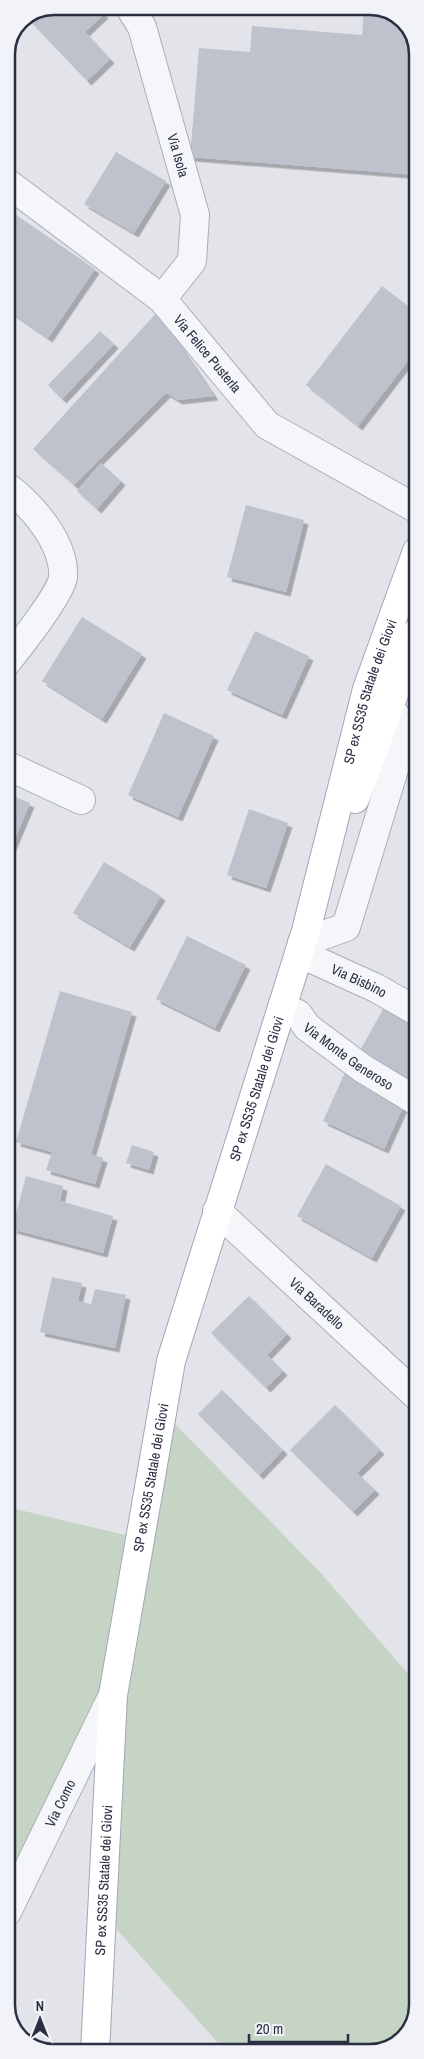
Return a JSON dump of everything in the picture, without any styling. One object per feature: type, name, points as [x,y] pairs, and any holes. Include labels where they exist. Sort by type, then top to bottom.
[{"type":"main road","name":"SP ex SS35 Statale dei Giovi","points":[[303,939],[367,689],[409,573]]},
{"type":"main road","name":"SP ex SS35 Statale dei Giovi","points":[[95,2044],[113,1694],[171,1361],[303,939],[409,654]]},
{"type":"street","name":"Via Isola","points":[[134,15],[142,28],[195,215],[192,261],[162,299]]},
{"type":"street","name":"Via Felice Pusterla","points":[[15,189],[162,299],[267,425],[409,505]]},
{"type":"street","points":[[15,492],[23,498],[48,529],[59,555],[63,578],[52,601],[15,651]]},
{"type":"street","points":[[303,939],[346,927],[406,730],[389,706]]},
{"type":"street","points":[[15,769],[82,800]]},
{"type":"street","name":"Via Bisbino","points":[[303,939],[376,988],[409,1007]]},
{"type":"street","name":"Via Monte Generoso","points":[[282,1006],[298,1014],[307,1027],[362,1068],[409,1097]]},
{"type":"street","name":"Via Baradello","points":[[218,1211],[409,1389]]},
{"type":"street","name":"Via Como","points":[[15,1896],[113,1694]]},
{"type":"green space","points":[[174,1423],[320,1572],[409,1675],[409,2010],[404,2024],[389,2039],[375,2044],[219,2044],[103,1914],[112,1732],[15,1901],[15,1509],[125,1535]]},
{"type":"building","points":[[54,15],[103,15],[85,32],[110,59],[87,81],[32,23],[39,18]]},
{"type":"building","points":[[363,15],[380,16],[397,27],[407,42],[409,49],[409,174],[190,157],[199,48],[250,52],[252,26],[362,35]]},
{"type":"building","points":[[116,152],[166,181],[134,233],[84,204]]},
{"type":"building","points":[[15,214],[95,269],[48,338],[15,315]]},
{"type":"building","points":[[382,286],[409,307],[409,359],[358,426],[306,385]]},
{"type":"building","points":[[157,312],[214,396],[178,400],[166,393],[74,485],[33,449]]},
{"type":"building","points":[[100,331],[114,344],[62,399],[48,385]]},
{"type":"building","points":[[101,463],[121,481],[97,509],[77,491]]},
{"type":"building","points":[[246,505],[304,520],[286,592],[227,577]]},
{"type":"building","points":[[82,617],[142,654],[102,719],[42,681]]},
{"type":"building","points":[[255,631],[309,656],[282,715],[227,690]]},
{"type":"building","points":[[164,713],[214,736],[178,817],[128,795]]},
{"type":"building","points":[[15,797],[30,803],[15,839]]},
{"type":"building","points":[[249,809],[288,823],[266,888],[227,875]]},
{"type":"building","points":[[104,862],[161,896],[130,947],[73,913]]},
{"type":"building","points":[[187,936],[246,965],[215,1028],[156,999]]},
{"type":"building","points":[[60,991],[132,1012],[91,1154],[103,1158],[95,1184],[46,1170],[52,1152],[16,1142]]},
{"type":"building","points":[[387,1002],[409,1015],[409,1085],[357,1056]]},
{"type":"building","points":[[346,1070],[407,1098],[384,1149],[323,1121]]},
{"type":"building","points":[[132,1145],[154,1152],[149,1170],[126,1163]]},
{"type":"building","points":[[326,1164],[401,1206],[372,1258],[297,1216]]},
{"type":"building","points":[[26,1176],[63,1186],[60,1201],[113,1216],[103,1253],[15,1230],[15,1218]]},
{"type":"building","points":[[52,1277],[82,1283],[78,1301],[91,1304],[95,1289],[126,1295],[115,1348],[40,1332]]},
{"type":"building","points":[[249,1296],[287,1334],[267,1355],[283,1371],[266,1388],[211,1333]]},
{"type":"building","points":[[222,1390],[283,1450],[259,1475],[198,1414]]},
{"type":"building","points":[[335,1405],[380,1450],[357,1473],[375,1490],[353,1512],[290,1450]]}]
